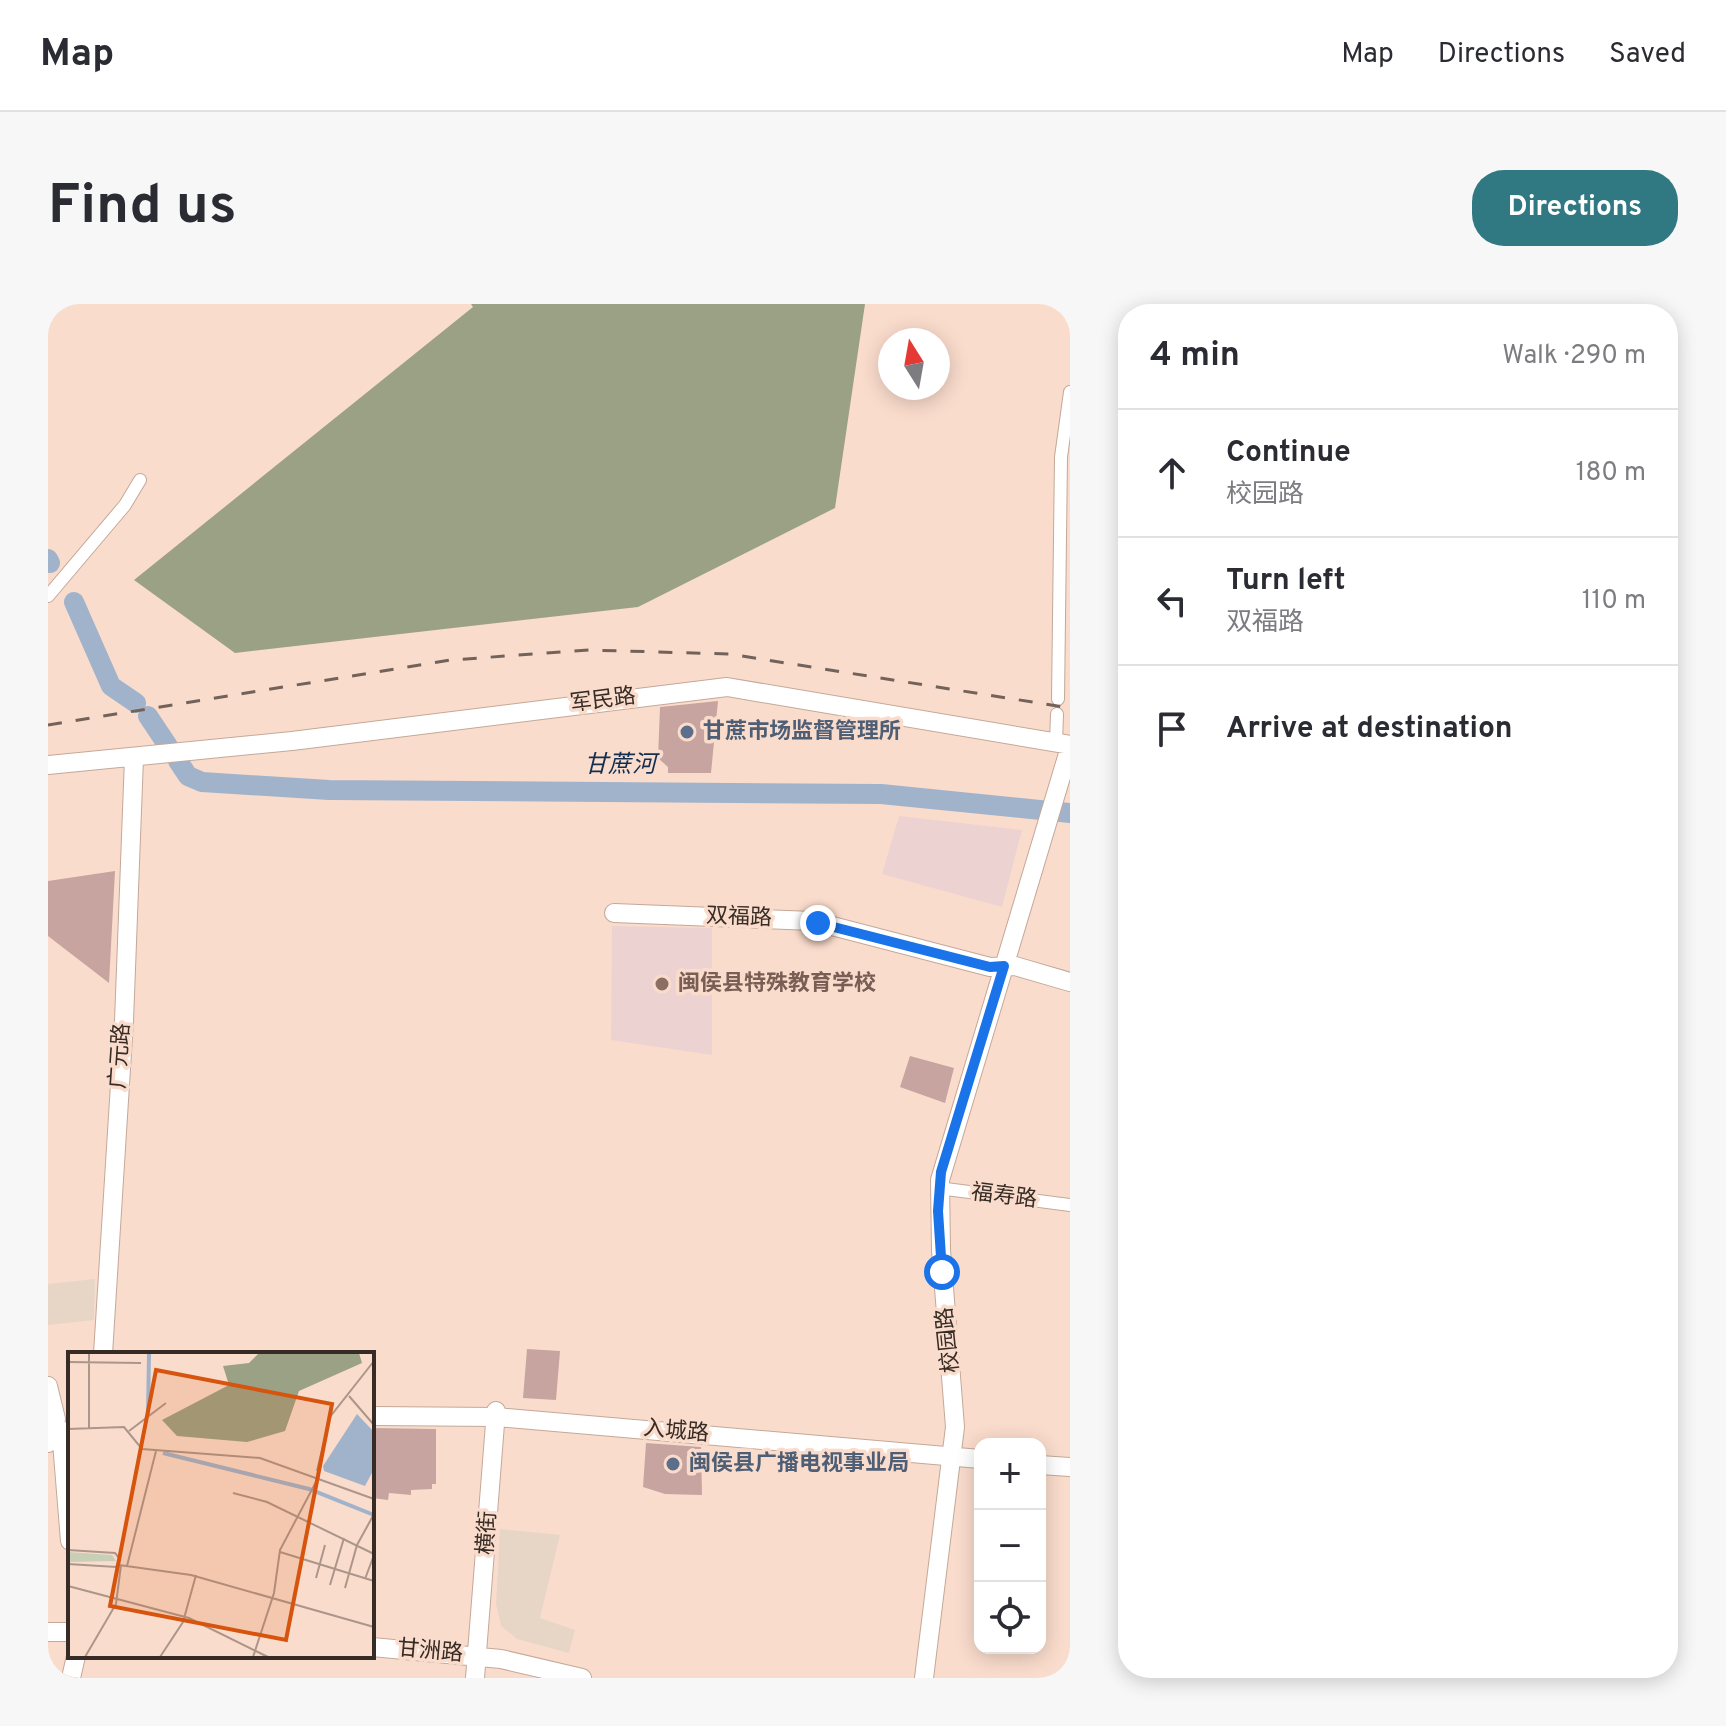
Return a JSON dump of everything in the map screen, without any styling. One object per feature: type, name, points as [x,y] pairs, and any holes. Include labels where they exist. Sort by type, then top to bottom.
[{"type":"street","points":[[1058,699],[1061,457],[1070,392]]},
{"type":"street","points":[[48,596],[125,505],[140,480]]},
{"type":"street","name":"军民路","points":[[48,765],[134,758],[727,687],[1065,745]]},
{"type":"street","points":[[1057,714],[1065,745]]},
{"type":"street","name":"校园路","points":[[924,1678],[953,1451],[955,1396],[942,1272],[938,1188],[1056,798],[1065,745]]},
{"type":"street","name":"广元路","points":[[103,1352],[124,1021],[134,758]]},
{"type":"street","name":"双福路","points":[[614,913],[813,921],[990,967],[1004,966],[1070,982]]},
{"type":"street","name":"福寿路","points":[[938,1188],[1070,1205]]},
{"type":"street","points":[[48,1386],[59,1435],[68,1522]]},
{"type":"street","name":"入城路","points":[[374,1409],[496,1414],[953,1451],[974,1449]]},
{"type":"street","name":"入城路","points":[[374,1416],[496,1414]]},
{"type":"street","name":"横街","points":[[475,1678],[496,1414]]},
{"type":"street","name":"入城路","points":[[953,1451],[974,1457]]},
{"type":"street","points":[[1046,1454],[1070,1456]]},
{"type":"street","points":[[1046,1465],[1070,1467]]},
{"type":"street","name":"甘洲路","points":[[374,1647],[479,1656],[582,1678]]},
{"type":"street","points":[[463,1678],[479,1656]]},
{"type":"street","points":[[71,1678],[76,1658]]},
{"type":"shaded area","points":[[899,816],[1022,830],[1002,907],[882,874]]},
{"type":"shaded area","name":"闽侯县特殊教育学校","points":[[612,926],[712,928],[712,1055],[611,1040]]},
{"type":"shaded area","points":[[95,1279],[94,1320],[48,1325],[48,1284]]},
{"type":"shaded area","points":[[500,1529],[560,1535],[540,1618],[575,1630],[569,1653],[517,1639],[501,1626],[496,1604]]},
{"type":"green space","points":[[471,304],[865,304],[835,508],[638,607],[235,653],[134,580],[473,307]]},
{"type":"building","name":"甘蔗市场监督管理所","points":[[718,701],[711,773],[668,773],[668,767],[658,758],[660,707]]},
{"type":"building","points":[[115,871],[109,983],[48,936],[48,881]]},
{"type":"building","points":[[910,1056],[954,1068],[945,1103],[900,1087]]},
{"type":"building","points":[[527,1349],[560,1351],[556,1400],[523,1398]]},
{"type":"building","points":[[374,1428],[436,1429],[436,1484],[432,1484],[432,1489],[411,1490],[411,1495],[389,1493],[388,1500],[374,1498]]},
{"type":"building","name":"闽侯县广播电视事业局","points":[[646,1443],[701,1447],[702,1495],[665,1494],[643,1487]]},
{"type":"waterway","name":"甘蔗河","points":[[48,559],[50,563]]},
{"type":"waterway","name":"甘蔗河","points":[[74,602],[111,686],[136,703]]},
{"type":"waterway","name":"甘蔗河","points":[[148,716],[168,746]]},
{"type":"waterway","name":"甘蔗河","points":[[178,761],[188,776],[202,782],[329,790],[881,794],[1070,813]]},
{"type":"railway","points":[[48,725],[451,660],[589,650],[729,654],[1070,708]]},
{"type":"place","name":"甘蔗市场监督管理所","points":[[687,732]]},
{"type":"place","name":"闽侯县特殊教育学校","points":[[662,984]]},
{"type":"place","name":"闽侯县广播电视事业局","points":[[673,1464]]},
{"type":"route","points":[[818,923],[990,967],[1004,966],[941,1172],[938,1211],[942,1272]]}]
